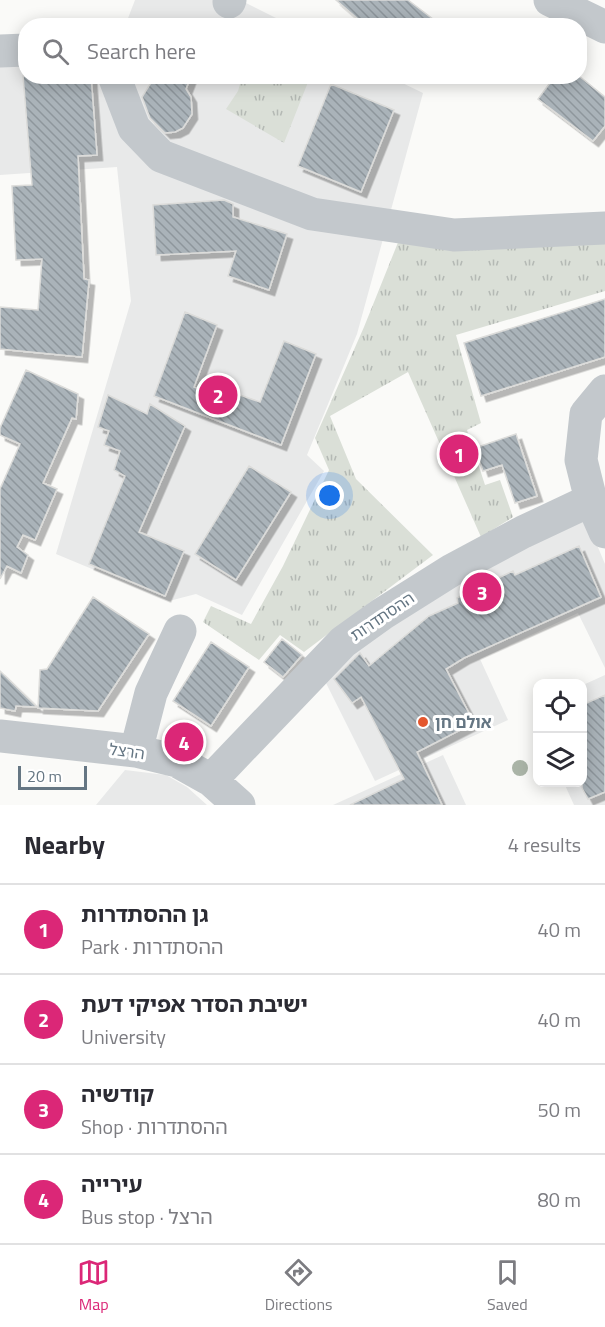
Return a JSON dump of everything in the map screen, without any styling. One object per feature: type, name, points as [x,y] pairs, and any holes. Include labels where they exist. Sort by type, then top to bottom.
[{"type":"street","points":[[550,0],[587,18]]},
{"type":"street","points":[[587,18],[605,27]]},
{"type":"street","points":[[0,51],[18,50]]},
{"type":"street","points":[[117,84],[134,128],[160,156],[312,214],[454,235],[605,228]]},
{"type":"street","points":[[595,403],[581,460],[591,500],[605,532]]},
{"type":"street","name":"ההסתדרות","points":[[211,780],[343,642],[382,614],[453,570],[591,500]]},
{"type":"street","points":[[136,751],[150,693],[180,630]]},
{"type":"street","name":"הרצל","points":[[0,736],[136,751],[177,761],[211,780],[239,805]]},
{"type":"shaded area","points":[[135,0],[240,0],[276,18],[128,18]]},
{"type":"shaded area","points":[[18,66],[18,84],[404,84],[423,93],[357,334],[307,455],[324,471],[242,615],[196,594],[169,601],[56,554],[131,301],[117,167],[0,175],[0,67]]},
{"type":"shaded area","points":[[584,514],[605,564],[605,668],[578,613],[480,659],[508,720],[375,781],[324,679],[362,646],[435,597]]},
{"type":"shaded area","points":[[605,675],[605,805],[574,805],[566,787],[587,787],[587,683]]},
{"type":"shaded area","points":[[443,755],[466,805],[333,805]]},
{"type":"shaded area","points":[[125,770],[166,775],[187,787],[207,805],[96,805]]},
{"type":"green space","points":[[240,84],[307,84],[284,143],[226,109]]},
{"type":"green space","points":[[401,235],[605,238],[605,291],[456,335],[481,423],[467,430],[485,485],[500,480],[513,517],[481,537],[408,372],[330,416],[356,479],[433,555],[304,652],[280,635],[259,660],[203,622],[211,606],[251,624],[283,566],[329,470],[315,438],[364,327]]},
{"type":"building","points":[[336,0],[408,0],[432,18],[357,18]]},
{"type":"building","points":[[587,82],[605,97],[605,126],[593,141],[538,99],[549,84]]},
{"type":"building","points":[[24,84],[92,84],[97,155],[78,156],[84,279],[89,280],[82,357],[0,349],[0,307],[38,310],[42,259],[16,260],[12,186],[32,185]]},
{"type":"building","points":[[150,84],[188,84],[186,89],[191,97],[192,114],[183,128],[165,133],[150,118],[142,97]]},
{"type":"building","points":[[331,84],[394,110],[361,192],[298,166]]},
{"type":"building","points":[[224,200],[233,204],[233,217],[287,234],[269,290],[228,276],[236,251],[156,255],[153,205]]},
{"type":"building","points":[[605,299],[605,357],[481,396],[464,343]]},
{"type":"building","points":[[185,312],[217,325],[194,387],[234,402],[237,394],[260,402],[284,341],[316,354],[281,445],[154,396]]},
{"type":"building","points":[[26,370],[78,394],[76,419],[72,418],[43,483],[57,489],[35,540],[23,535],[17,547],[28,555],[21,573],[7,566],[0,579],[0,489],[20,444],[0,435],[0,428]]},
{"type":"building","points":[[108,395],[147,414],[150,404],[185,426],[139,532],[184,551],[165,596],[89,564],[125,476],[114,470],[120,451],[104,445],[109,431],[98,427]]},
{"type":"building","points":[[516,434],[537,496],[515,503],[502,465],[483,471],[475,448]]},
{"type":"building","points":[[249,466],[291,492],[236,580],[195,554]]},
{"type":"building","points":[[579,546],[601,597],[464,658],[446,669],[474,723],[417,752],[442,805],[350,805],[404,779],[361,697],[352,703],[334,679],[360,653],[369,666],[429,616],[458,603],[457,598],[513,571],[515,575]]},
{"type":"building","points":[[93,597],[149,634],[98,711],[38,708],[40,670],[47,669]]},
{"type":"building","points":[[282,639],[302,655],[283,677],[264,662]]},
{"type":"building","points":[[211,642],[249,667],[211,726],[173,701]]},
{"type":"building","points":[[0,671],[37,707],[16,706],[15,711],[0,708]]},
{"type":"building","points":[[605,695],[605,792],[588,799],[582,788],[587,787],[587,703]]},
{"type":"place","name":"ישיבת הסדר אפיקי דעת","points":[[218,395]]},
{"type":"place","name":"גן ההסתדרות","points":[[459,454]]},
{"type":"place","name":"קודשיה","points":[[482,592]]},
{"type":"place","name":"אולם חן","points":[[423,722]]},
{"type":"place","name":"עירייה","points":[[184,742]]}]
